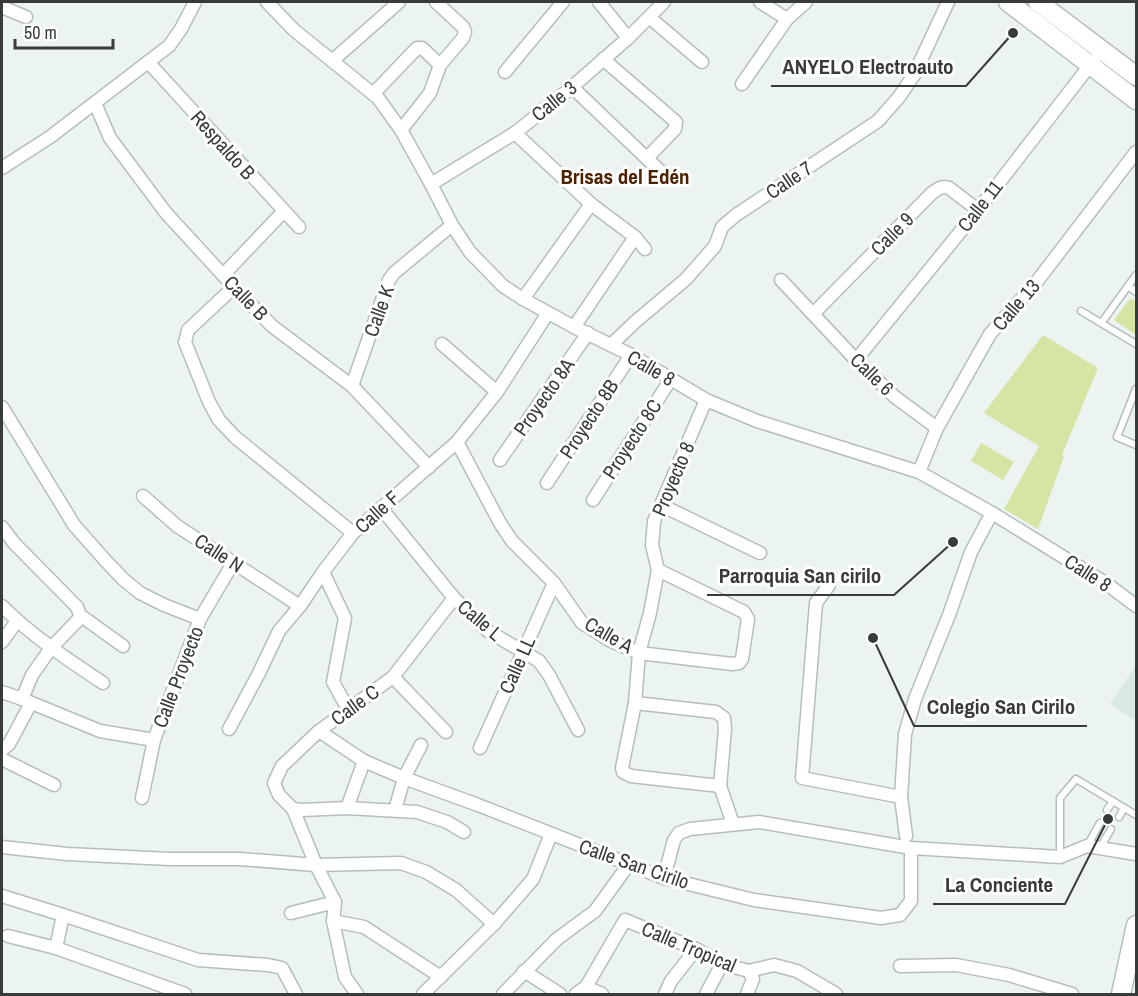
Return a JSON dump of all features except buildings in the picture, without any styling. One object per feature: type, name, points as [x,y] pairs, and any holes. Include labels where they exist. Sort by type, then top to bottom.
[{"type":"main road","points":[[1008,2],[1137,100]]},
{"type":"main road","points":[[1037,2],[1137,76]]},
{"type":"main road","points":[[1127,986],[1137,925]]},
{"type":"street","points":[[2,168],[50,137],[170,46],[195,2]]},
{"type":"street","name":"Calle 8","points":[[267,2],[294,30],[378,98],[401,130],[452,225],[470,252],[503,286],[523,300],[631,355],[706,400],[757,421],[919,472],[992,513],[1107,584],[1137,606]]},
{"type":"street","points":[[332,61],[399,2]]},
{"type":"street","points":[[401,130],[430,93],[440,65],[463,38],[465,32],[463,27],[436,2]]},
{"type":"street","points":[[505,72],[563,2]]},
{"type":"street","points":[[599,2],[628,39]]},
{"type":"street","name":"Calle 3","points":[[431,184],[514,133],[628,39],[664,2]]},
{"type":"street","points":[[760,2],[787,19]]},
{"type":"street","points":[[742,84],[787,19],[806,2]]},
{"type":"street","name":"Calle 7","points":[[611,345],[686,279],[715,246],[722,227],[736,215],[878,121],[914,75],[948,2]]},
{"type":"street","points":[[1037,2],[1040,26]]},
{"type":"street","points":[[2,7],[26,17]]},
{"type":"street","points":[[649,17],[702,62]]},
{"type":"street","points":[[373,94],[417,48],[422,48],[440,65]]},
{"type":"street","name":"Calle 11","points":[[856,360],[978,210],[1102,49]]},
{"type":"street","points":[[603,60],[676,122],[675,129],[647,158]]},
{"type":"street","name":"Respaldo B","points":[[148,62],[299,227]]},
{"type":"street","points":[[572,87],[660,171]]},
{"type":"street","name":"Calle B","points":[[95,103],[110,138],[165,213],[272,326],[352,387],[429,467]]},
{"type":"street","points":[[514,133],[591,204],[635,237],[645,249]]},
{"type":"street","name":"Calle 13","points":[[919,472],[937,428],[990,334],[1035,284],[1137,152]]},
{"type":"street","name":"Calle 9","points":[[813,314],[940,188],[949,188],[978,210]]},
{"type":"street","points":[[523,300],[591,204]]},
{"type":"street","points":[[223,275],[284,211]]},
{"type":"street","name":"Calle K","points":[[352,387],[389,280],[452,225]]},
{"type":"street","points":[[574,327],[635,237]]},
{"type":"street","name":"Calle 6","points":[[781,280],[856,360],[896,397],[937,428]]},
{"type":"street","points":[[234,287],[188,330],[185,336],[185,342],[209,402],[219,420],[236,437],[353,533]]},
{"type":"street","name":"Calle F","points":[[230,729],[279,631],[300,606],[323,572],[353,533],[457,442],[497,392],[548,313]]},
{"type":"street","name":"Proyecto 8A","points":[[500,460],[588,333]]},
{"type":"street","points":[[442,344],[497,392]]},
{"type":"street","name":"Proyecto 8B","points":[[547,483],[631,355]]},
{"type":"street","name":"Proyecto 8C","points":[[593,500],[671,379]]},
{"type":"street","name":"Proyecto 8","points":[[706,400],[654,521],[652,545],[658,570],[639,653],[635,703],[622,764],[623,772],[630,776],[720,786]]},
{"type":"street","points":[[2,407],[74,525],[104,559],[140,593],[200,619]]},
{"type":"street","name":"Calle A","points":[[457,442],[512,541],[554,583],[582,623],[639,653],[736,664],[742,659],[748,619],[744,612],[658,570]]},
{"type":"street","name":"Calle N","points":[[143,496],[177,526],[300,606]]},
{"type":"street","points":[[661,505],[760,553]]},
{"type":"street","name":"Calle L","points":[[381,508],[454,598],[488,631],[539,661],[578,729]]},
{"type":"street","name":"Calle San Cirilo","points":[[319,731],[364,761],[664,878],[754,900],[881,918],[900,915],[911,901],[908,842],[901,797],[905,734],[915,699],[971,552],[992,513]]},
{"type":"street","points":[[2,527],[14,543],[80,611],[79,619],[51,648],[32,675],[26,701],[9,744],[2,750]]},
{"type":"street","name":"Calle Proyecto","points":[[142,798],[154,740],[200,619],[233,563]]},
{"type":"street","points":[[323,572],[345,618],[333,682],[348,709]]},
{"type":"street","name":"Calle LL","points":[[480,748],[554,583]]},
{"type":"street","points":[[829,585],[816,603],[802,778],[901,797]]},
{"type":"street","name":"Calle C","points":[[293,808],[279,795],[274,783],[282,766],[319,731],[393,677],[454,598]]},
{"type":"street","points":[[2,606],[51,648],[103,682]]},
{"type":"street","points":[[80,615],[123,646]]},
{"type":"street","points":[[2,642],[17,621]]},
{"type":"street","points":[[393,677],[446,732]]},
{"type":"street","points":[[2,692],[100,731],[154,740]]},
{"type":"street","points":[[635,703],[716,712],[724,718],[720,786],[733,824]]},
{"type":"street","points":[[395,810],[404,778],[421,746]]},
{"type":"street","points":[[2,759],[54,784]]},
{"type":"street","points":[[347,808],[364,761]]},
{"type":"street","points":[[293,808],[417,812],[447,822],[465,832]]},
{"type":"street","points":[[293,808],[316,865],[335,902],[333,921],[345,977],[357,994]]},
{"type":"street","points":[[664,878],[674,840],[679,833],[690,829],[759,822],[908,842],[1060,857],[1087,846],[1137,854]]},
{"type":"street","points":[[423,994],[494,924],[533,879],[551,834]]},
{"type":"street","points":[[2,847],[67,854],[170,859],[240,859],[316,865],[401,863],[426,872],[456,890],[494,924]]},
{"type":"street","points":[[503,994],[557,939],[595,911],[629,864]]},
{"type":"street","points":[[2,896],[198,960],[282,968],[296,994]]},
{"type":"street","points":[[291,913],[335,902]]},
{"type":"street","points":[[56,948],[63,915]]},
{"type":"street","name":"Calle Tropical","points":[[581,991],[625,920],[696,949],[722,964],[749,971],[774,965],[797,971],[836,994]]},
{"type":"street","points":[[333,921],[364,927],[441,977]]},
{"type":"street","points":[[8,936],[56,948],[185,994]]},
{"type":"street","points":[[665,994],[671,981],[696,949]]},
{"type":"street","points":[[706,994],[722,964]]},
{"type":"street","points":[[900,966],[956,965],[1009,975],[1072,994]]},
{"type":"street","points":[[524,971],[560,994]]},
{"type":"street","points":[[747,994],[753,979],[749,971]]},
{"type":"street","points":[[581,991],[602,994]]},
{"type":"lane","points":[[1102,322],[1137,275]]},
{"type":"lane","points":[[1128,286],[1137,292]]},
{"type":"lane","points":[[1081,311],[1137,344]]},
{"type":"lane","points":[[1137,390],[1117,437],[1137,445]]},
{"type":"lane","points":[[1060,857],[1060,798],[1076,779],[1137,815]]},
{"type":"lane","points":[[1107,810],[1113,801]]},
{"type":"lane","points":[[1119,817],[1124,808]]},
{"type":"lane","points":[[1087,846],[1100,823]]},
{"type":"lane","points":[[1100,848],[1111,829]]},
{"type":"shaded area","points":[[1136,665],[1136,721],[1110,704]]},
{"type":"green space","points":[[1131,299],[1136,301],[1136,335],[1114,320]]},
{"type":"green space","points":[[1043,335],[1098,368],[1062,455],[1064,456],[1038,529],[1004,509],[1039,446],[984,413]]},
{"type":"green space","points":[[981,443],[1014,462],[1003,480],[971,461]]},
{"type":"place","name":"ANYELO Electroauto","points":[[1013,33]]},
{"type":"place","name":"Parroquia San cirilo","points":[[953,542]]},
{"type":"place","name":"Colegio San Cirilo","points":[[873,638]]},
{"type":"place","name":"La Conciente","points":[[1108,819]]},
{"type":"district","name":"Brisas del Edén","points":[[625,177]]}]
